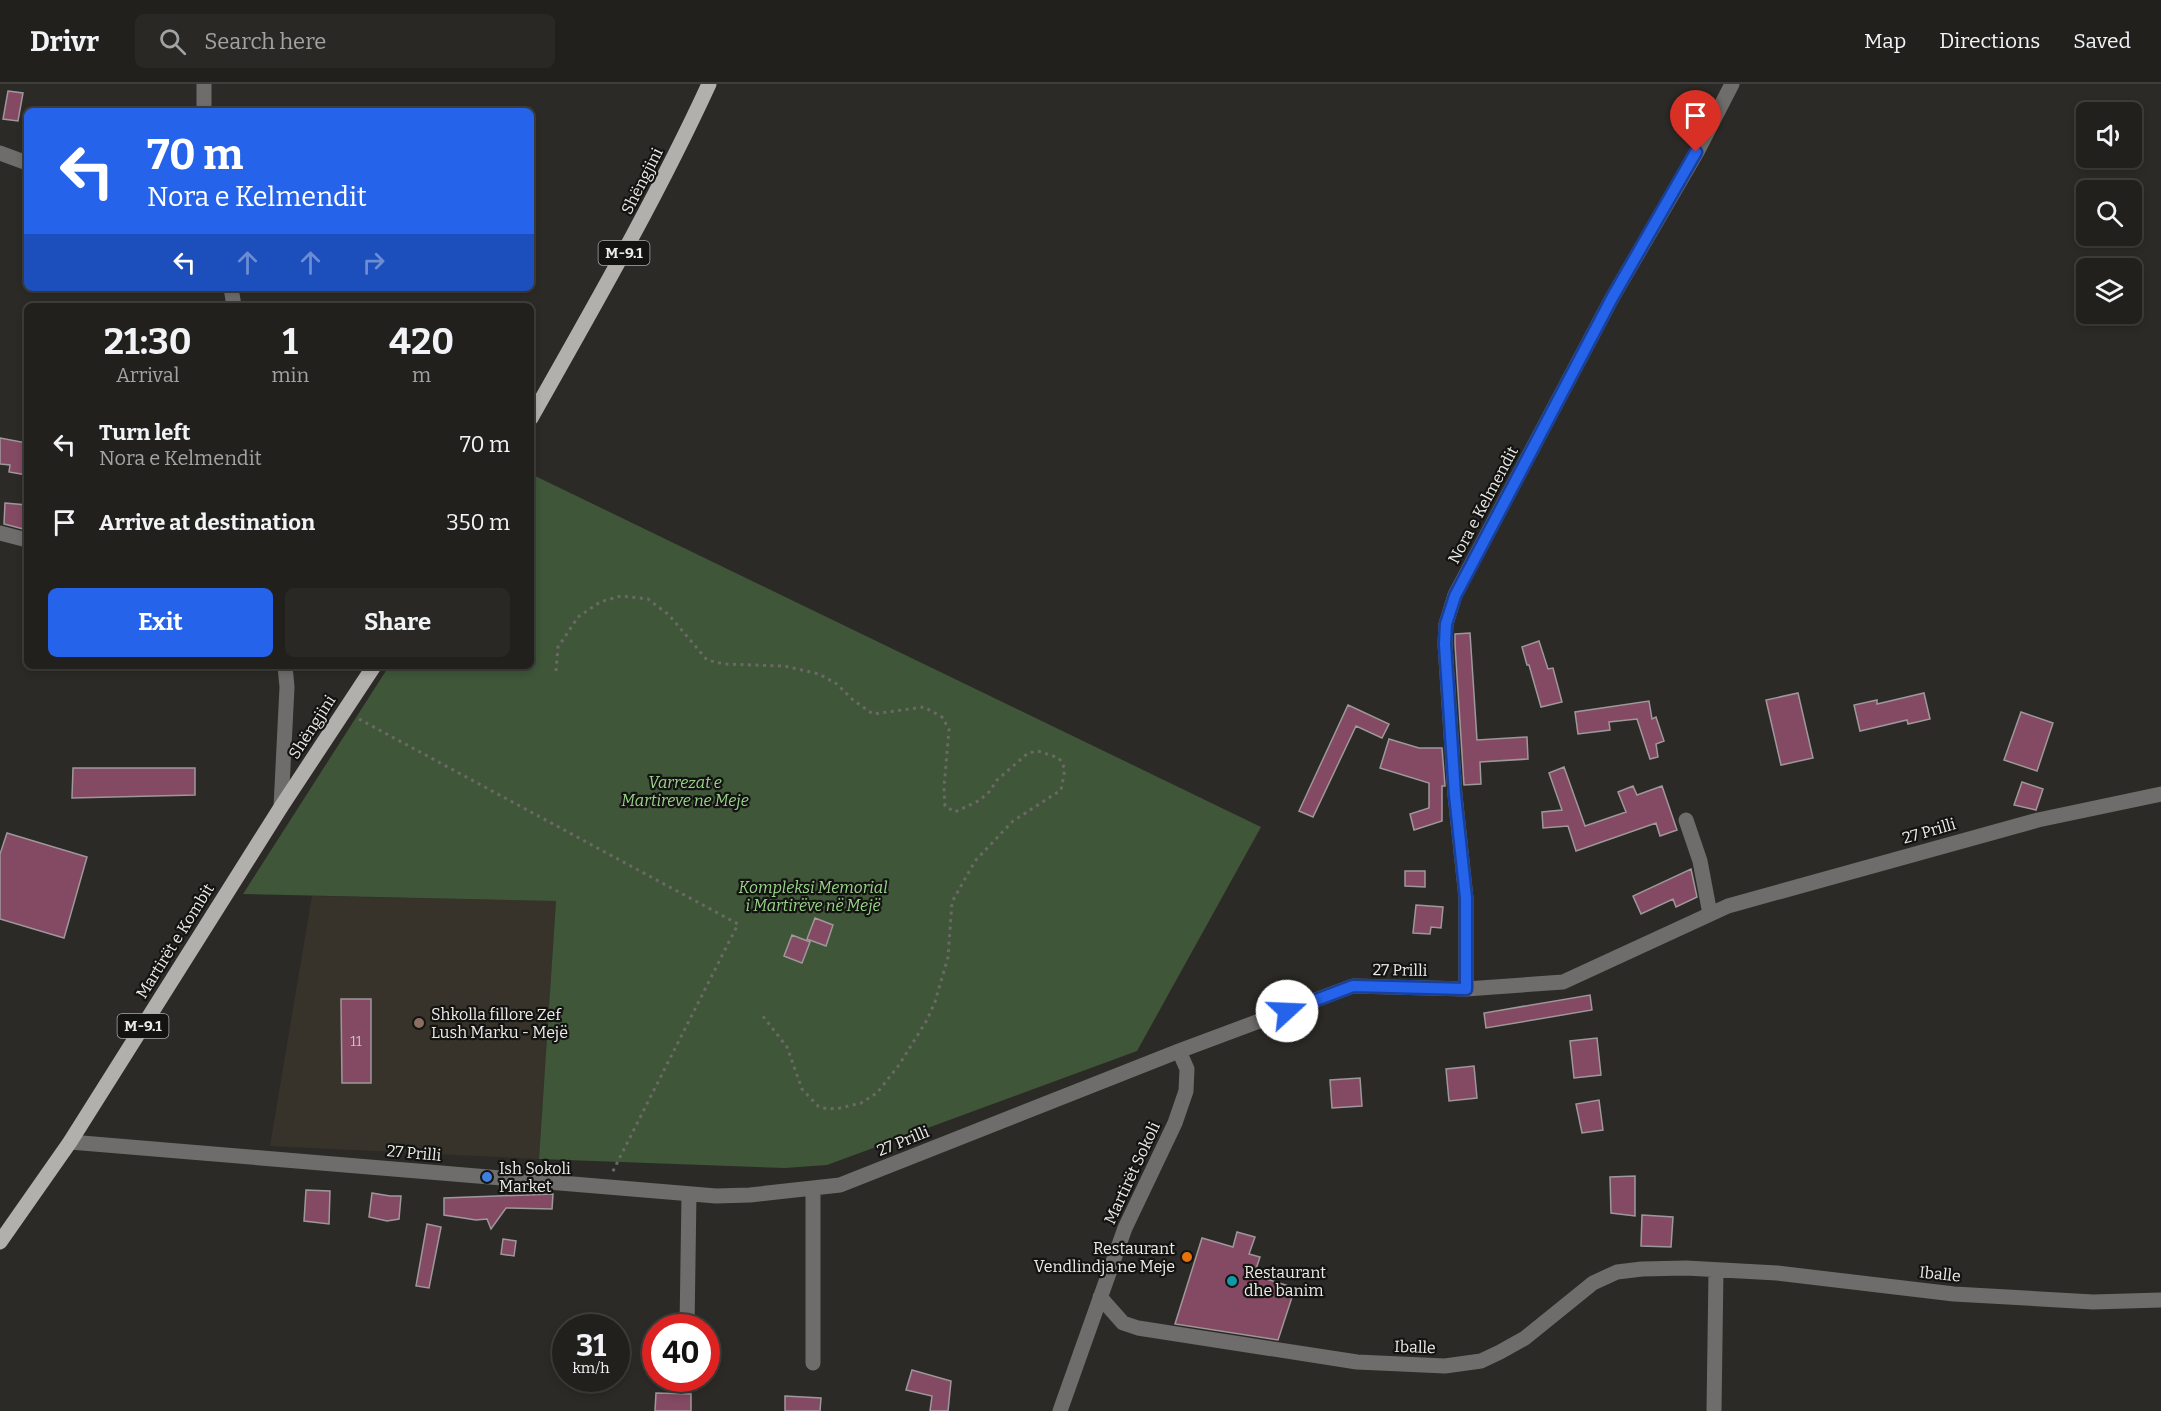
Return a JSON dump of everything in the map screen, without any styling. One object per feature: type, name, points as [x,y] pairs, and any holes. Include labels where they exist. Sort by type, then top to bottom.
[{"type":"main road","name":"Shëngjini","points":[[534,413],[641,223],[709,84]]},
{"type":"main road","name":"Shëngjini","points":[[281,807],[372,669]]},
{"type":"main road","name":"Martirët e Kombit","points":[[0,1242],[70,1142],[281,807]]},
{"type":"street","points":[[204,84],[204,108]]},
{"type":"street","name":"Nora e Kelmendit","points":[[1466,989],[1466,898],[1455,795],[1445,644],[1449,613],[1455,596],[1612,298],[1696,152],[1732,84]]},
{"type":"street","points":[[0,153],[24,162]]},
{"type":"street","points":[[0,533],[24,539]]},
{"type":"street","points":[[281,807],[287,687],[285,669]]},
{"type":"street","name":"27 Prilli","points":[[70,1142],[716,1196],[750,1195],[840,1185],[1179,1051],[1353,986],[1466,989],[1563,982],[1728,906],[2038,820],[2161,794]]},
{"type":"street","points":[[1686,820],[1700,861],[1710,914]]},
{"type":"street","name":"Martirët Sokoli","points":[[1060,1411],[1125,1228],[1175,1123],[1186,1091],[1187,1069],[1179,1051]]},
{"type":"street","points":[[813,1188],[813,1362]]},
{"type":"street","points":[[687,1314],[689,1194]]},
{"type":"street","name":"Iballe","points":[[1100,1297],[1123,1323],[1138,1328],[1357,1362],[1445,1366],[1481,1361],[1500,1352],[1525,1338],[1606,1275],[1642,1269],[1686,1268],[1777,1273],[1954,1294],[2093,1302],[2161,1300]]},
{"type":"street","points":[[1714,1411],[1716,1270]]},
{"type":"path","points":[[556,671],[558,647],[578,617],[600,602],[621,596],[648,599],[669,615],[707,660],[724,664],[784,666],[819,674],[837,684],[853,700],[873,714],[924,707],[942,717],[949,729],[944,788],[945,806],[955,812],[980,800],[997,780],[1028,753],[1038,751],[1059,758],[1065,769],[1061,790],[1013,820],[975,861],[952,902],[948,957],[935,1002],[905,1056],[878,1093],[861,1103],[840,1108],[827,1109],[818,1106],[802,1089],[787,1047],[762,1015]]},
{"type":"path","points":[[344,711],[738,924],[604,1187]]},
{"type":"shaded area","name":"Shkolla fillore Zef Lush Marku - Mejë","points":[[312,896],[556,901],[539,1159],[270,1146]]},
{"type":"green space","name":"Kompleksi Memorial i Martirëve në Mejë","points":[[534,475],[1261,827],[1137,1051],[827,1165],[785,1168],[539,1159],[556,901],[243,894],[387,669],[534,669]]},
{"type":"building","points":[[8,91],[23,93],[18,121],[3,119]]},
{"type":"building","points":[[0,438],[24,442],[24,474],[9,472],[10,465],[0,464]]},
{"type":"building","points":[[5,503],[24,505],[24,529],[4,524]]},
{"type":"building","points":[[1470,633],[1477,740],[1527,737],[1528,759],[1480,762],[1481,784],[1464,785],[1455,634]]},
{"type":"building","points":[[1539,641],[1548,669],[1553,668],[1562,702],[1541,707],[1522,647]]},
{"type":"building","points":[[1798,693],[1813,758],[1781,765],[1766,700]]},
{"type":"building","points":[[1924,693],[1930,719],[1908,724],[1907,720],[1860,731],[1854,705],[1877,700],[1877,704]]},
{"type":"building","points":[[1649,701],[1652,719],[1656,717],[1664,741],[1656,744],[1658,757],[1650,759],[1637,719],[1609,722],[1610,730],[1578,734],[1575,712]]},
{"type":"building","points":[[1348,705],[1389,724],[1382,738],[1356,726],[1313,817],[1299,811]]},
{"type":"building","points":[[2021,712],[2053,723],[2037,771],[2004,760]]},
{"type":"building","points":[[1389,739],[1419,748],[1442,748],[1445,786],[1442,786],[1442,821],[1414,830],[1410,814],[1429,808],[1429,783],[1380,768]]},
{"type":"building","points":[[1564,767],[1585,826],[1626,812],[1618,792],[1633,786],[1637,795],[1662,786],[1677,830],[1660,836],[1656,823],[1576,851],[1568,826],[1543,828],[1542,812],[1562,810],[1549,773]]},
{"type":"building","points":[[73,768],[195,768],[195,795],[72,798]]},
{"type":"building","points":[[2022,782],[2043,789],[2036,810],[2014,805]]},
{"type":"building","points":[[7,833],[87,857],[64,938],[0,919],[0,854]]},
{"type":"building","points":[[1691,869],[1697,897],[1676,907],[1673,899],[1641,914],[1633,896]]},
{"type":"building","points":[[1405,871],[1425,871],[1425,887],[1405,886]]},
{"type":"building","points":[[1416,905],[1443,907],[1441,928],[1431,927],[1430,934],[1413,933]]},
{"type":"building","points":[[815,918],[833,925],[826,946],[807,939]]},
{"type":"building","points":[[792,935],[810,942],[802,963],[784,956]]},
{"type":"building","points":[[1590,995],[1592,1010],[1486,1028],[1484,1013]]},
{"type":"building","points":[[341,999],[371,999],[371,1083],[342,1083]]},
{"type":"building","points":[[1597,1038],[1601,1075],[1574,1078],[1570,1041]]},
{"type":"building","points":[[1474,1066],[1477,1098],[1449,1101],[1446,1069]]},
{"type":"building","points":[[1360,1078],[1362,1106],[1332,1108],[1330,1080]]},
{"type":"building","points":[[1599,1100],[1603,1130],[1582,1133],[1576,1104]]},
{"type":"building","points":[[1635,1176],[1635,1216],[1611,1213],[1610,1177]]},
{"type":"building","points":[[306,1190],[330,1191],[329,1224],[304,1221]]},
{"type":"building","points":[[372,1193],[401,1196],[399,1219],[387,1221],[369,1217]]},
{"type":"building","points":[[553,1194],[552,1209],[506,1208],[491,1229],[487,1219],[476,1220],[444,1215],[444,1198]]},
{"type":"building","points":[[1642,1215],[1673,1217],[1671,1247],[1641,1246]]},
{"type":"building","points":[[427,1224],[441,1227],[429,1288],[416,1286]]},
{"type":"building","name":"Restaurant dhe banim","points":[[1237,1232],[1255,1237],[1249,1254],[1260,1257],[1254,1275],[1295,1288],[1278,1340],[1175,1324],[1202,1238],[1233,1247]]},
{"type":"building","points":[[503,1239],[516,1241],[514,1256],[501,1254]]},
{"type":"building","points":[[912,1370],[951,1381],[948,1411],[930,1411],[932,1396],[906,1390]]},
{"type":"building","points":[[656,1393],[691,1394],[691,1411],[655,1411]]},
{"type":"building","points":[[785,1396],[821,1398],[820,1411],[785,1411]]},
{"type":"place","name":"Shkolla fillore Zef Lush Marku - Mejë","points":[[419,1023]]},
{"type":"place","name":"Ish Sokoli Market","points":[[487,1177]]},
{"type":"place","name":"Restaurant Vendlindja ne Meje","points":[[1187,1257]]},
{"type":"place","name":"Restaurant dhe banim","points":[[1232,1281]]},
{"type":"route","points":[[1287,1011],[1353,986],[1466,989],[1466,898],[1455,795],[1445,644],[1449,613],[1455,596],[1612,298],[1696,152]]},
{"type":"park label","name":"Varrezat e Martireve ne Meje","points":[[685,791]]}]
